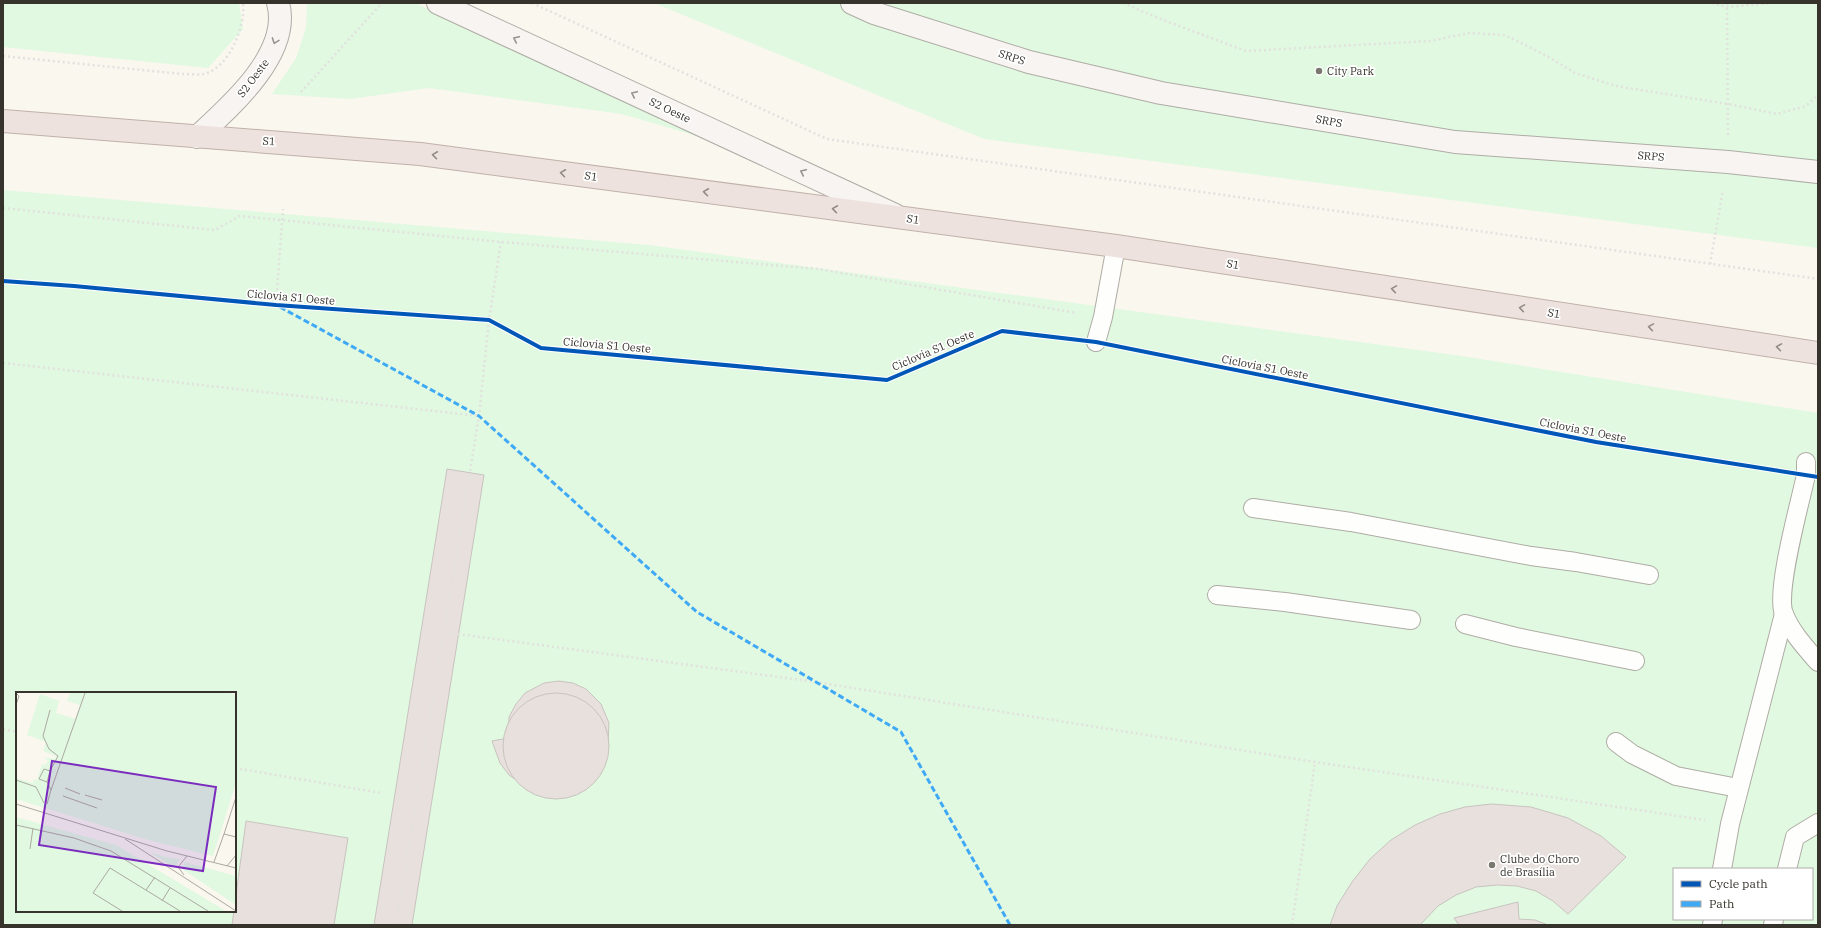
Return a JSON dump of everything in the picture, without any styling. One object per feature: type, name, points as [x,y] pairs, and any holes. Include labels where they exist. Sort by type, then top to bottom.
[{"type":"highway","name":"S1","points":[[3,121],[197,137],[295,142],[420,154],[1116,246],[1818,353]]},
{"type":"main road","name":"S2 Oeste","points":[[197,137],[233,104],[269,58],[279,32],[278,3]]},
{"type":"main road","name":"S2 Oeste","points":[[438,3],[902,218]]},
{"type":"main road","name":"SRPS","points":[[852,3],[874,13],[1029,62],[1161,93],[1455,142],[1728,162],[1818,172]]},
{"type":"lane","points":[[1096,342],[1103,317],[1116,246]]},
{"type":"lane","points":[[1722,868],[1738,788],[1784,614],[1782,584],[1806,475],[1806,462]]},
{"type":"lane","points":[[1253,508],[1351,522],[1531,556],[1576,562],[1649,575]]},
{"type":"lane","points":[[1217,595],[1285,602],[1411,620]]},
{"type":"lane","points":[[1784,614],[1799,639],[1818,662]]},
{"type":"lane","points":[[1465,624],[1516,637],[1635,661]]},
{"type":"lane","points":[[1616,742],[1632,754],[1676,776],[1738,788]]},
{"type":"lane","points":[[1787,868],[1795,837],[1818,823]]},
{"type":"path","points":[[3,56],[182,74],[204,74],[219,66],[228,55],[241,30],[244,12],[243,3]]},
{"type":"path","points":[[301,92],[382,3]]},
{"type":"path","points":[[532,3],[827,139],[1818,279]]},
{"type":"path","points":[[1123,3],[1162,20],[1246,51],[1430,41],[1469,33],[1505,34],[1547,56],[1574,73],[1616,86],[1728,104],[1777,114],[1806,106],[1818,95]]},
{"type":"path","points":[[1712,3],[1727,7],[1772,3]]},
{"type":"path","points":[[3,208],[215,230],[240,216],[501,242],[818,269],[1103,317]]},
{"type":"path","points":[[276,305],[283,209]]},
{"type":"path","points":[[396,925],[478,416],[489,320],[501,242]]},
{"type":"path","points":[[481,320],[489,320],[496,324]]},
{"type":"path","points":[[3,363],[478,416]]},
{"type":"path","points":[[443,632],[816,682],[1315,762],[1730,824]]},
{"type":"path","points":[[3,729],[16,732]]},
{"type":"path","points":[[1292,925],[1315,762]]},
{"type":"path","points":[[236,768],[381,793]]},
{"type":"green space","points":[[3,3],[239,3],[243,29],[208,68],[3,47]]},
{"type":"green space","points":[[307,3],[415,3],[710,140],[622,114],[429,88],[350,99],[272,94],[296,58],[306,28]]},
{"type":"green space","name":"City Park","points":[[654,3],[1818,3],[1818,248],[984,139]]},
{"type":"green space","points":[[3,190],[649,245],[1462,356],[1818,413],[1818,925],[3,925]]},
{"type":"building","points":[[447,469],[484,475],[412,925],[374,925]]},
{"type":"building","points":[[559,681],[573,683],[586,689],[601,704],[609,723],[608,746],[598,767],[581,782],[560,790],[537,789],[522,784],[509,775],[500,763],[492,741],[508,738],[509,717],[516,704],[525,693],[544,683]]},
{"type":"building","points":[[556,693],[576,697],[594,708],[605,726],[609,746],[605,766],[594,784],[576,795],[556,799],[536,795],[518,784],[507,766],[503,746],[507,726],[518,708],[536,697]]},
{"type":"building","name":"Clube do Choro de Brasília","points":[[1491,804],[1531,807],[1568,818],[1601,836],[1626,857],[1568,914],[1553,901],[1536,891],[1517,886],[1497,885],[1476,887],[1456,895],[1438,906],[1420,925],[1330,925],[1337,906],[1352,882],[1370,859],[1391,840],[1415,825],[1440,814],[1465,807]]},
{"type":"building","points":[[246,821],[348,838],[334,925],[232,925],[234,912],[236,912],[236,895]]},
{"type":"building","name":"Clube do Choro de Brasília","points":[[1518,902],[1519,919],[1535,920],[1548,925],[1459,925],[1454,918]]},
{"type":"marked path","points":[[280,307],[479,416],[697,612],[901,732],[1010,925]]},
{"type":"cycle path","name":"Ciclovia S1 Oeste","points":[[3,281],[74,286],[276,305],[489,320],[541,348],[887,380],[1002,331],[1096,342],[1596,442],[1818,477]]},
{"type":"place","name":"City Park","points":[[1319,71]]},
{"type":"place","name":"Clube do Choro de Brasília","points":[[1492,865]]}]
